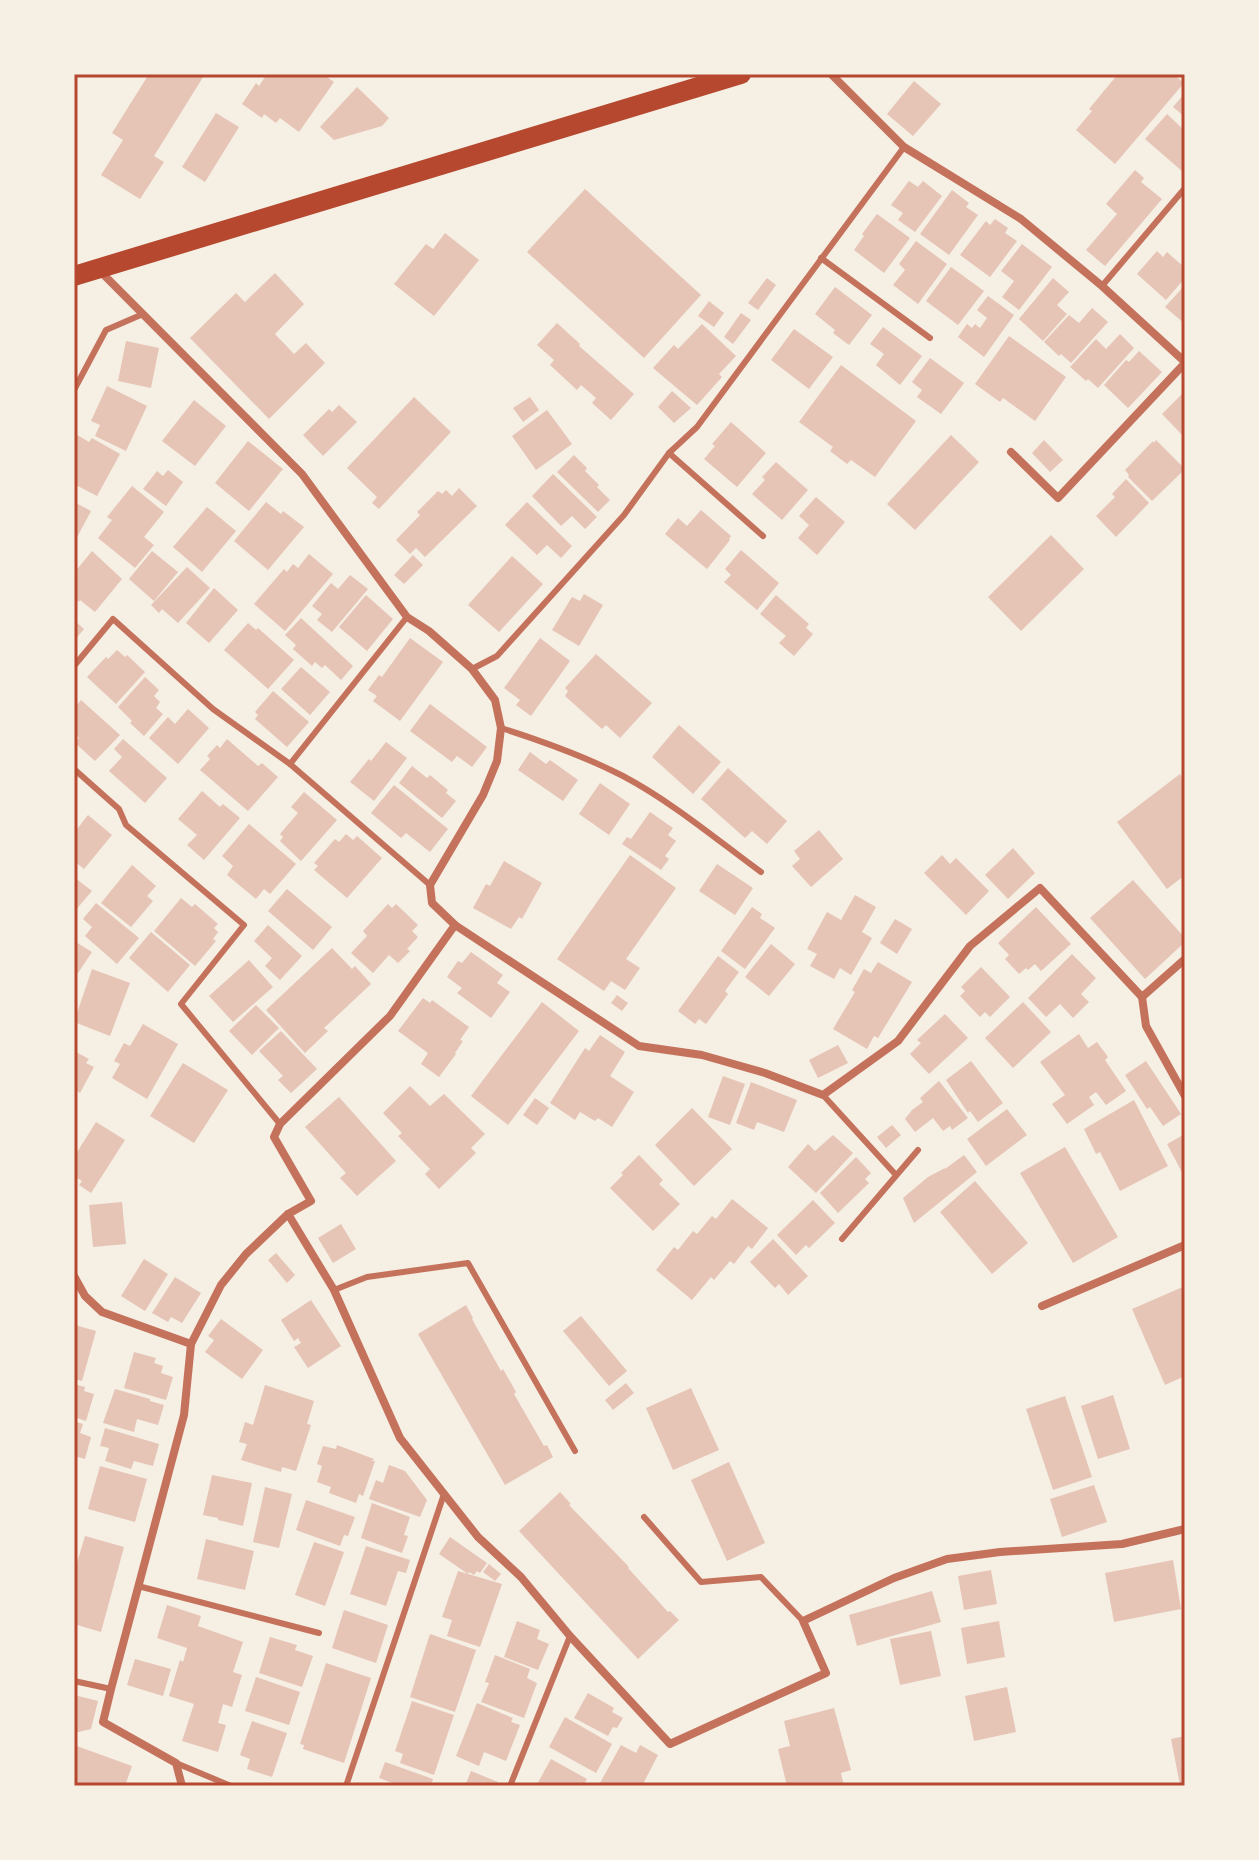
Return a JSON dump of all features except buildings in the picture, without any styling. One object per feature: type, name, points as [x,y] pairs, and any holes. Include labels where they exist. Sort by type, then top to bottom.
[{"type":"main road","points":[[74,276],[741,74]]},
{"type":"street","points":[[831,74],[904,147],[1021,219],[1102,286],[1185,363],[1058,498],[1011,452]]},
{"type":"street","points":[[98,269],[302,474],[407,617],[429,631],[472,669],[495,700],[501,728],[497,761],[483,795],[430,885],[432,903],[455,925],[639,1046],[702,1055],[765,1073],[823,1095],[898,1041],[970,946],[1040,888],[1142,997],[1146,1026],[1185,1096]]},
{"type":"street","points":[[182,1786],[176,1763],[103,1722],[184,1415],[191,1344],[221,1285],[246,1254],[288,1214],[311,1201],[274,1137],[280,1124],[390,1016],[455,925]]},
{"type":"street","points":[[1142,997],[1185,959]]},
{"type":"street","points":[[288,1214],[334,1290],[400,1438],[478,1537],[521,1577],[570,1636],[670,1744],[826,1673],[803,1621],[894,1578],[947,1559],[1000,1552],[1122,1544],[1185,1529]]},
{"type":"street","points":[[1042,1306],[1185,1245]]},
{"type":"street","points":[[74,1276],[85,1296],[102,1312],[191,1344]]},
{"type":"lane","points":[[472,669],[497,656],[624,515],[669,453],[697,427],[904,147]]},
{"type":"lane","points":[[1102,286],[1185,188]]},
{"type":"lane","points":[[821,258],[930,338]]},
{"type":"lane","points":[[74,390],[106,330],[143,314]]},
{"type":"lane","points":[[669,453],[763,536]]},
{"type":"lane","points":[[290,764],[407,617]]},
{"type":"lane","points":[[74,666],[113,619],[213,709],[290,764],[430,885]]},
{"type":"lane","points":[[501,728],[541,741],[623,776],[672,807],[761,872]]},
{"type":"lane","points":[[74,769],[119,809],[126,825],[244,925],[181,1004],[280,1124]]},
{"type":"lane","points":[[823,1095],[896,1175]]},
{"type":"lane","points":[[842,1239],[918,1150]]},
{"type":"lane","points":[[334,1290],[367,1277],[468,1263],[575,1451]]},
{"type":"lane","points":[[346,1786],[444,1494]]},
{"type":"lane","points":[[644,1517],[701,1582],[761,1577],[803,1621]]},
{"type":"lane","points":[[138,1586],[319,1633]]},
{"type":"lane","points":[[510,1786],[570,1636]]},
{"type":"lane","points":[[74,1681],[111,1689]]},
{"type":"lane","points":[[176,1763],[231,1786]]}]
